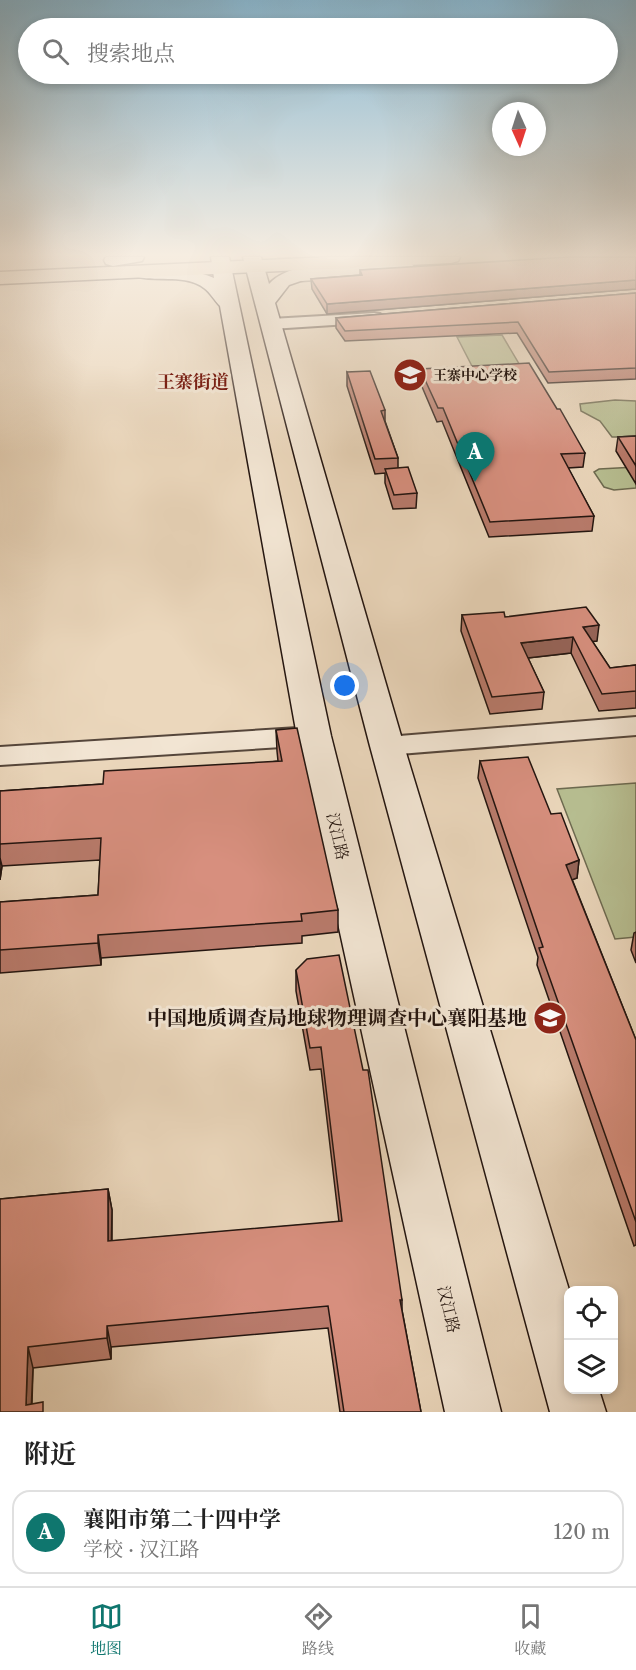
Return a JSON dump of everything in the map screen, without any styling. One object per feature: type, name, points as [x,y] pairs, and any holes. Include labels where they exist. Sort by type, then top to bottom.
[{"type":"main road","name":"汉江路","points":[[233,323],[314,736],[474,1412]]},
{"type":"main road","points":[[271,323],[387,746],[564,1364]]},
{"type":"main road","points":[[573,1394],[578,1412]]},
{"type":"street","points":[[387,746],[636,726]]},
{"type":"street","points":[[0,756],[314,736]]},
{"type":"green space","points":[[502,335],[521,367],[474,370],[457,337]]},
{"type":"green space","points":[[615,400],[636,401],[636,437],[612,437],[600,421],[581,411],[580,404]]},
{"type":"green space","points":[[636,467],[636,488],[614,490],[604,487],[594,472],[599,469]]},
{"type":"green space","points":[[636,783],[636,937],[615,939],[557,789]]},
{"type":"building","points":[[339,323],[501,323],[345,331]]},
{"type":"building","points":[[519,323],[636,323],[636,368],[549,372]]},
{"type":"building","points":[[529,363],[557,409],[560,409],[585,453],[561,454],[594,516],[490,522],[443,408],[438,408],[420,369]]},
{"type":"building","points":[[370,371],[385,410],[381,411],[398,458],[375,459],[347,372]]},
{"type":"building","points":[[636,436],[636,466],[618,437]]},
{"type":"building","points":[[408,467],[417,493],[394,495],[385,469]]},
{"type":"building","points":[[586,607],[599,625],[583,627],[610,668],[636,665],[636,691],[602,694],[573,637],[521,643],[544,692],[492,697],[462,615],[504,612],[505,617]]},
{"type":"building","points":[[297,728],[338,910],[301,914],[302,921],[98,935],[98,943],[0,950],[0,902],[98,895],[101,838],[0,844],[0,791],[103,784],[104,771],[282,761],[276,730]]},
{"type":"building","points":[[528,757],[551,814],[561,813],[579,860],[566,865],[636,1040],[636,1222],[539,948],[543,947],[480,761]]},
{"type":"building","points":[[339,955],[363,1070],[368,1070],[402,1300],[400,1300],[421,1412],[344,1412],[328,1306],[107,1326],[107,1338],[28,1347],[26,1405],[43,1402],[43,1412],[0,1412],[0,1199],[108,1189],[108,1241],[342,1221],[321,1047],[310,1048],[296,970],[307,959]]},
{"type":"place","name":"王寨中心学校","points":[[410,375]]},
{"type":"place","name":"襄阳市第二十四中学","points":[[475,482]]},
{"type":"place","name":"中国地质调查局地球物理调查中心襄阳基地","points":[[550,1018]]},
{"type":"district","name":"王寨街道","points":[[193,382]]}]
